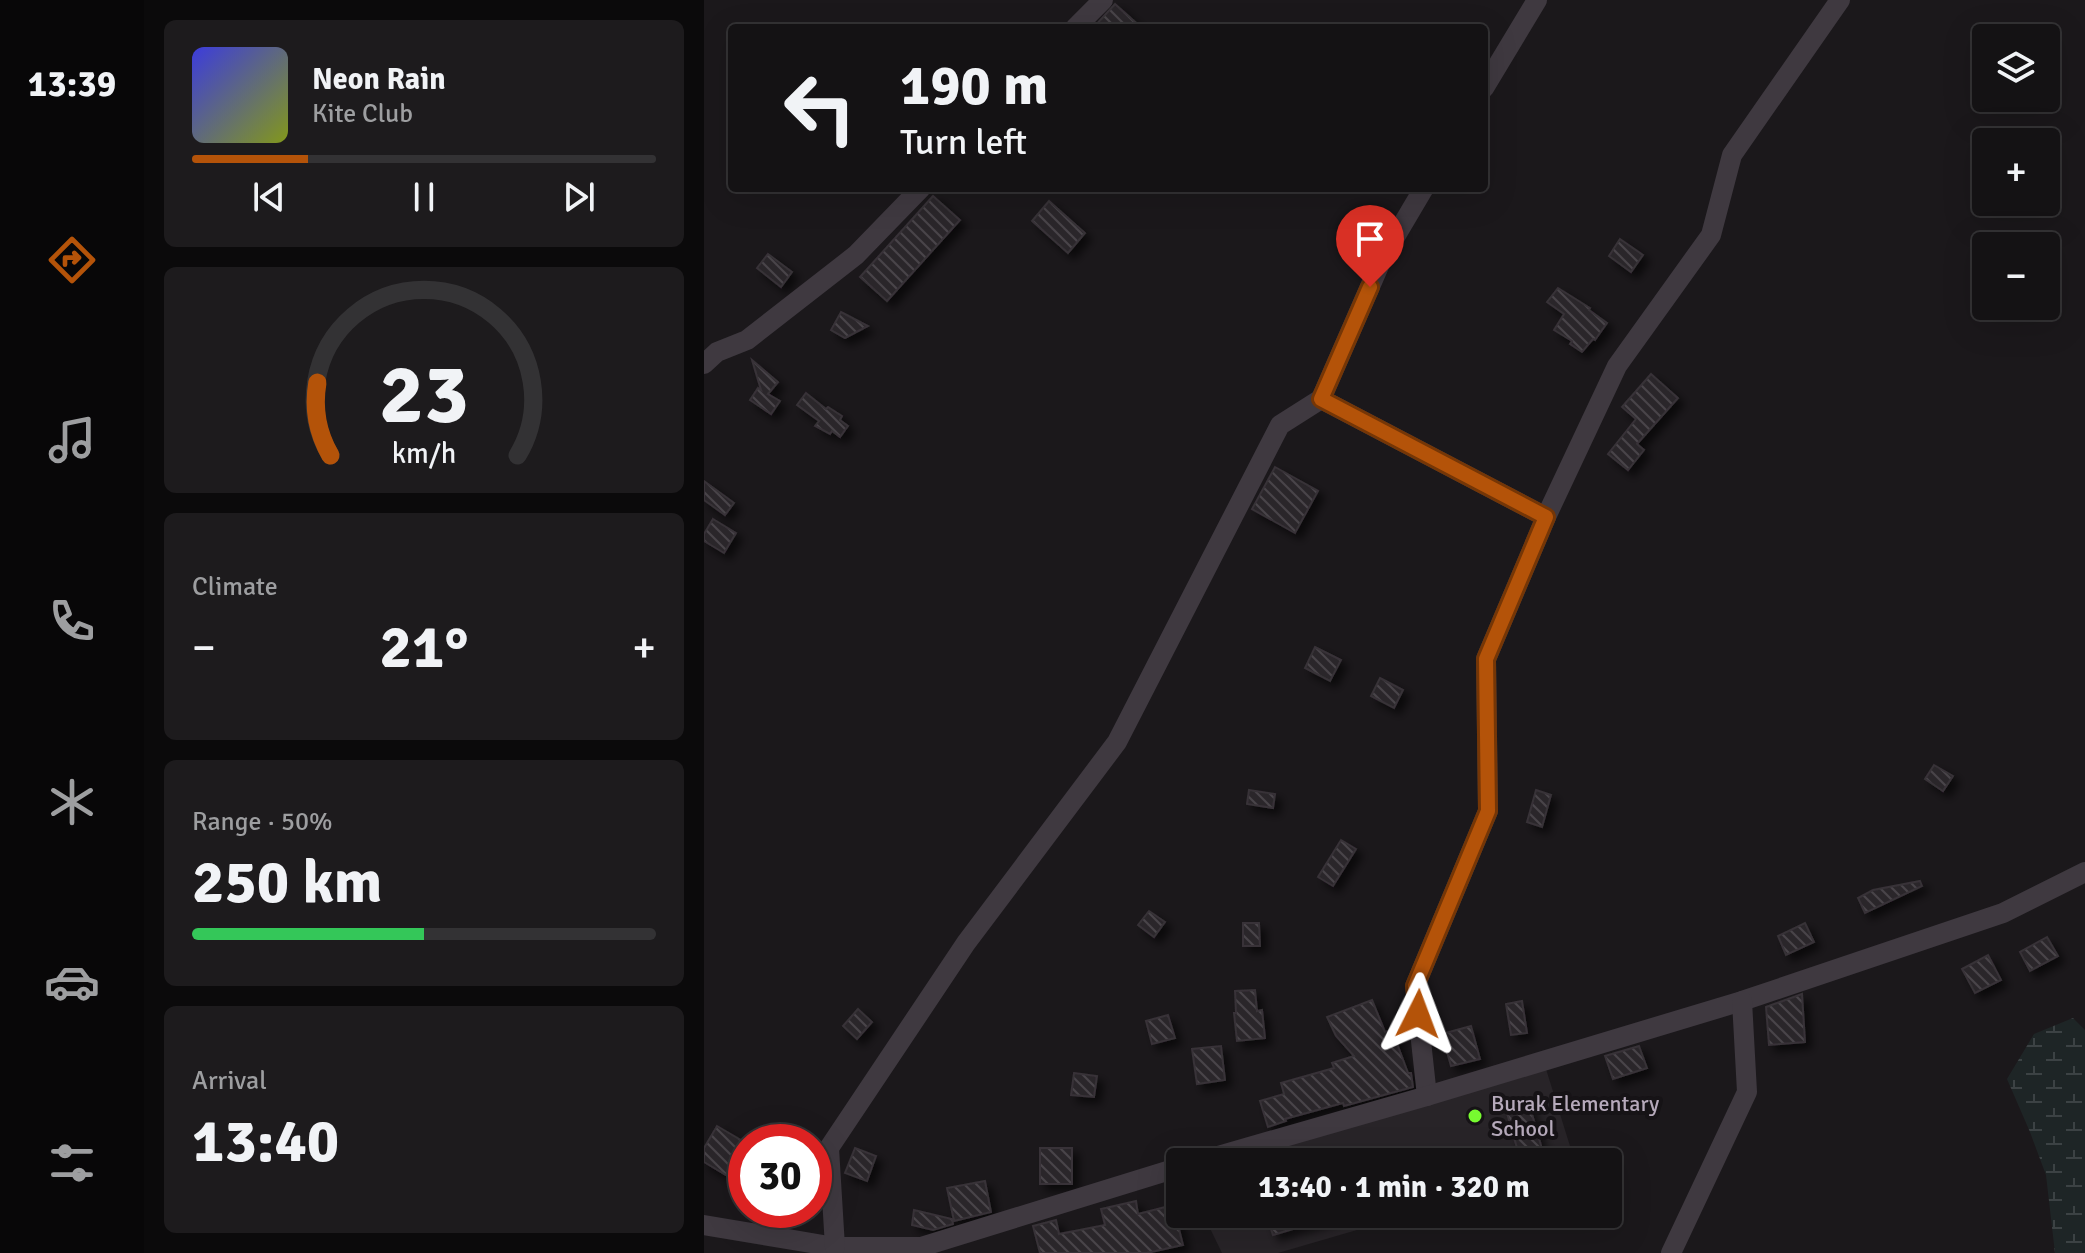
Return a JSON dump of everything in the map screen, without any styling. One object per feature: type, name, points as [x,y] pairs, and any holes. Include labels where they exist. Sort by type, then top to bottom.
[{"type":"street","points":[[1079,24],[1103,0]]},
{"type":"street","points":[[1488,81],[1537,0]]},
{"type":"street","points":[[1427,1096],[1415,986],[1488,811],[1486,659],[1546,517],[1617,366],[1711,235],[1732,155],[1840,0]]},
{"type":"street","points":[[704,364],[717,352],[747,340],[856,255],[917,192]]},
{"type":"street","points":[[835,1247],[829,1148],[966,943],[1117,742],[1280,425],[1321,399],[1382,259],[1422,192]]},
{"type":"street","points":[[1321,399],[1546,517]]},
{"type":"street","points":[[1246,1148],[1742,1001],[2003,913],[2085,872]]},
{"type":"street","points":[[1671,1253],[1747,1092],[1742,1001]]},
{"type":"street","points":[[704,1225],[835,1247],[922,1250],[1166,1172]]},
{"type":"shaded area","name":"Burak Elementary School","points":[[1546,1069],[1571,1148],[1278,1148]]},
{"type":"shaded area","points":[[1210,1228],[1364,1228],[1278,1253],[1222,1253]]},
{"type":"green space","points":[[2073,1018],[2085,1030],[2085,1253],[2055,1253],[2046,1175],[2007,1079],[2034,1034]]},
{"type":"building","points":[[1115,4],[1138,24],[1097,24]]},
{"type":"building","points":[[933,196],[960,220],[887,301],[860,277]]},
{"type":"building","points":[[1049,201],[1085,233],[1068,253],[1032,221]]},
{"type":"building","points":[[1620,239],[1643,255],[1631,272],[1609,256]]},
{"type":"building","points":[[768,254],[792,272],[781,287],[757,268]]},
{"type":"building","points":[[1558,288],[1607,323],[1582,352],[1570,344],[1572,341],[1554,330],[1564,314],[1547,302]]},
{"type":"building","points":[[841,312],[868,326],[845,338],[831,330]]},
{"type":"building","points":[[752,360],[778,382],[768,394],[780,401],[771,414],[750,400],[758,388],[761,390]]},
{"type":"building","points":[[1651,374],[1678,398],[1637,444],[1644,450],[1628,470],[1608,454],[1636,419],[1622,407]]},
{"type":"building","points":[[806,393],[826,409],[828,407],[842,416],[840,420],[848,426],[840,437],[815,426],[819,421],[797,405]]},
{"type":"building","points":[[1275,467],[1318,491],[1295,533],[1252,509]]},
{"type":"building","points":[[704,481],[734,503],[725,515],[704,500]]},
{"type":"building","points":[[713,519],[736,533],[724,553],[704,541],[704,534]]},
{"type":"building","points":[[1315,647],[1341,660],[1330,681],[1305,668]]},
{"type":"building","points":[[1380,678],[1403,690],[1394,708],[1371,696]]},
{"type":"building","points":[[1934,765],[1953,776],[1943,791],[1925,779]]},
{"type":"building","points":[[1249,790],[1275,794],[1273,808],[1247,804]]},
{"type":"building","points":[[1536,790],[1551,795],[1542,827],[1527,822]]},
{"type":"building","points":[[1341,840],[1356,849],[1333,886],[1318,877]]},
{"type":"building","points":[[1920,881],[1922,886],[1865,913],[1858,898],[1873,890]]},
{"type":"building","points":[[1149,911],[1165,922],[1154,937],[1138,925]]},
{"type":"building","points":[[1243,923],[1259,923],[1260,946],[1243,946]]},
{"type":"building","points":[[1805,923],[1814,942],[1786,955],[1778,936]]},
{"type":"building","points":[[2047,937],[2058,956],[2030,971],[2020,952]]},
{"type":"building","points":[[1988,955],[2001,980],[1975,993],[1962,969]]},
{"type":"building","points":[[1255,990],[1257,1011],[1262,1010],[1265,1038],[1237,1041],[1235,991]]},
{"type":"building","points":[[1802,994],[1805,1042],[1769,1045],[1766,1007]]},
{"type":"building","points":[[1372,1000],[1385,1032],[1392,1030],[1408,1073],[1411,1073],[1413,1087],[1285,1119],[1268,1127],[1260,1101],[1284,1094],[1281,1083],[1334,1068],[1332,1063],[1354,1056],[1336,1036],[1327,1017]]},
{"type":"building","points":[[1522,1001],[1527,1033],[1511,1035],[1506,1004]]},
{"type":"building","points":[[858,1009],[872,1022],[857,1039],[843,1026]]},
{"type":"building","points":[[1168,1015],[1175,1038],[1152,1044],[1146,1021]]},
{"type":"building","points":[[1471,1026],[1480,1059],[1451,1066],[1442,1034]]},
{"type":"building","points":[[1221,1046],[1225,1080],[1197,1084],[1192,1049]]},
{"type":"building","points":[[1639,1046],[1647,1068],[1613,1079],[1605,1056]]},
{"type":"building","points":[[1074,1073],[1097,1076],[1094,1097],[1071,1095]]},
{"type":"building","points":[[1528,1100],[1542,1148],[1517,1148],[1505,1106]]},
{"type":"building","points":[[717,1126],[728,1132],[728,1176],[704,1162],[704,1148]]},
{"type":"building","points":[[855,1148],[876,1156],[867,1181],[845,1173]]},
{"type":"building","points":[[1040,1148],[1072,1148],[1072,1184],[1040,1184]]},
{"type":"building","points":[[985,1181],[991,1212],[954,1221],[947,1188]]},
{"type":"building","points":[[1136,1201],[1138,1214],[1166,1207],[1166,1228],[1179,1228],[1183,1245],[1147,1253],[1040,1253],[1033,1226],[1056,1220],[1059,1234],[1105,1225],[1101,1209]]},
{"type":"building","points":[[914,1210],[952,1219],[953,1224],[933,1230],[912,1225]]},
{"type":"building","points":[[1271,1228],[1296,1228],[1273,1235]]},
{"type":"place","name":"Burak Elementary School","points":[[1475,1116]]},
{"type":"route","points":[[1370,287],[1321,399],[1546,517],[1486,659],[1488,811],[1415,986],[1418,1014]]}]
